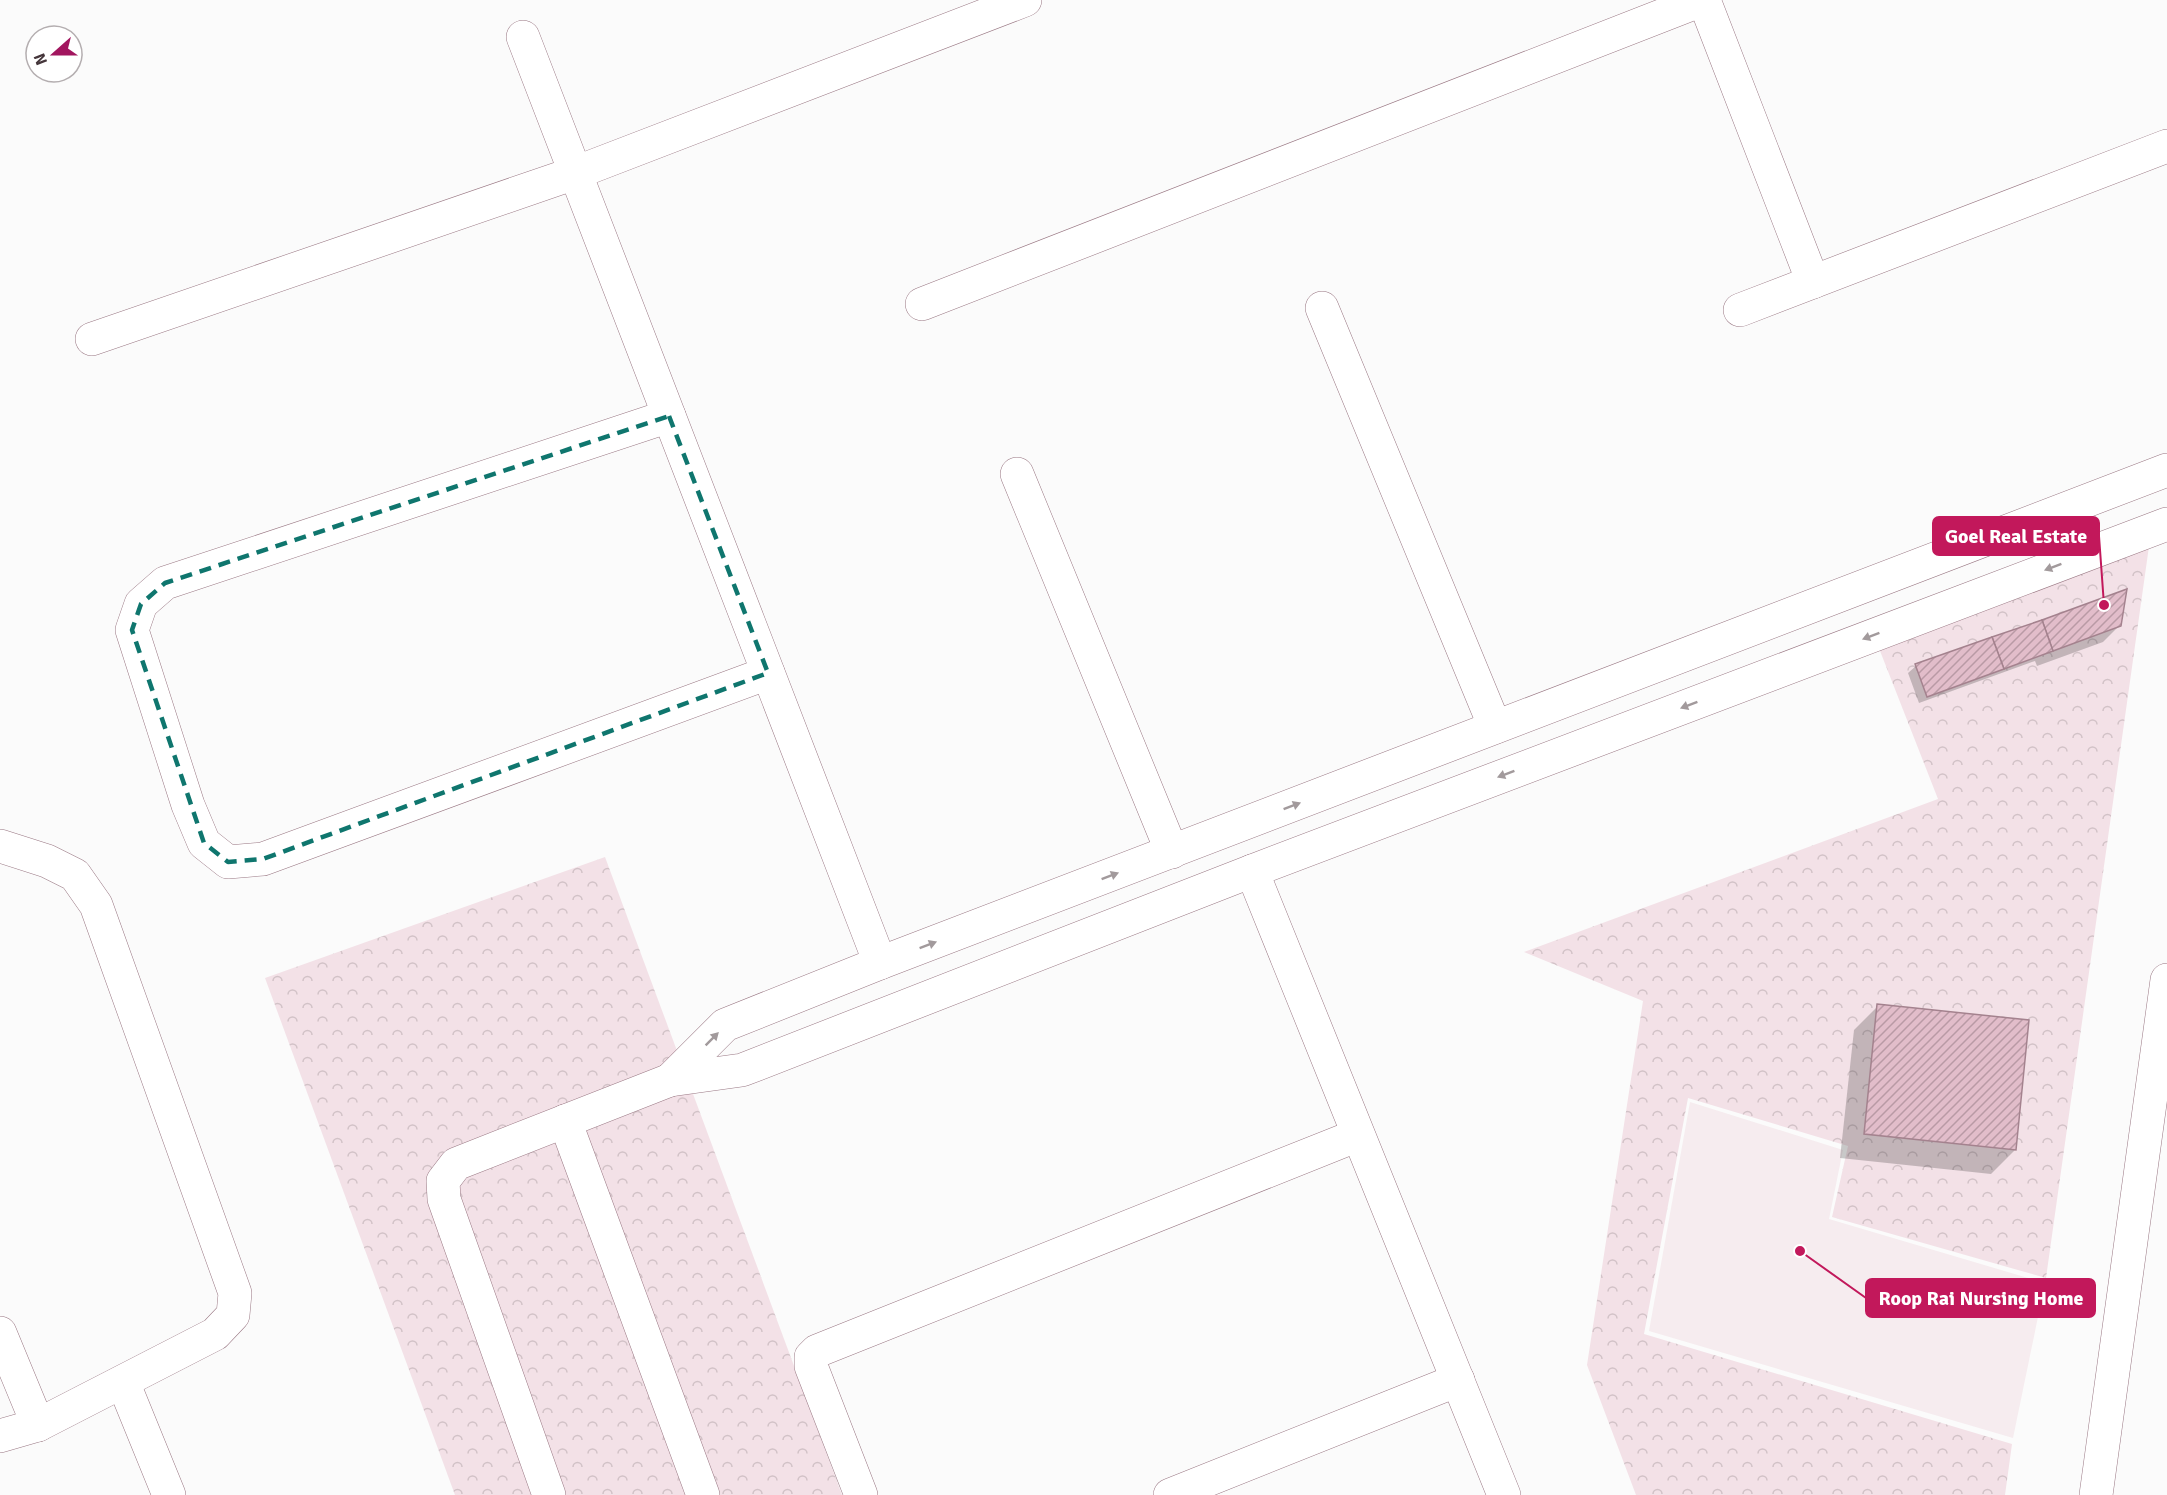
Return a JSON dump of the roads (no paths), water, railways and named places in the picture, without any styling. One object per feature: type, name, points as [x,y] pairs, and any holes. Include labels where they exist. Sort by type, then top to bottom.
[{"type":"street","points":[[92,339],[575,173],[1025,0]]},
{"type":"street","points":[[922,304],[1703,0],[1813,282]]},
{"type":"street","points":[[523,37],[880,963]]},
{"type":"street","points":[[1740,310],[2167,147]]},
{"type":"street","points":[[1322,308],[1495,727]]},
{"type":"street","points":[[669,416],[165,582],[141,604],[132,630],[188,805],[204,843],[228,862],[262,859],[768,673]]},
{"type":"street","points":[[670,1080],[725,1025],[880,963],[2167,470]]},
{"type":"street","points":[[1017,474],[1172,852]]},
{"type":"street","points":[[549,1495],[444,1199],[442,1181],[456,1164],[670,1080],[742,1070],[1252,871],[2167,524]]},
{"type":"street","points":[[0,846],[47,861],[75,875],[96,905],[235,1293],[233,1315],[214,1334],[38,1425],[0,1436]]},
{"type":"street","points":[[1252,871],[1504,1495]]},
{"type":"street","points":[[2096,1495],[2167,980]]},
{"type":"street","points":[[565,1121],[703,1495]]},
{"type":"street","points":[[861,1495],[811,1366],[811,1358],[817,1351],[1358,1135]]},
{"type":"street","points":[[0,1333],[38,1425]]},
{"type":"street","points":[[1170,1495],[1458,1380]]},
{"type":"street","points":[[123,1382],[169,1495]]},
{"type":"place","name":"Goel Real Estate","points":[[2104,605]]},
{"type":"place","name":"Roop Rai Nursing Home","points":[[1800,1251]]}]
